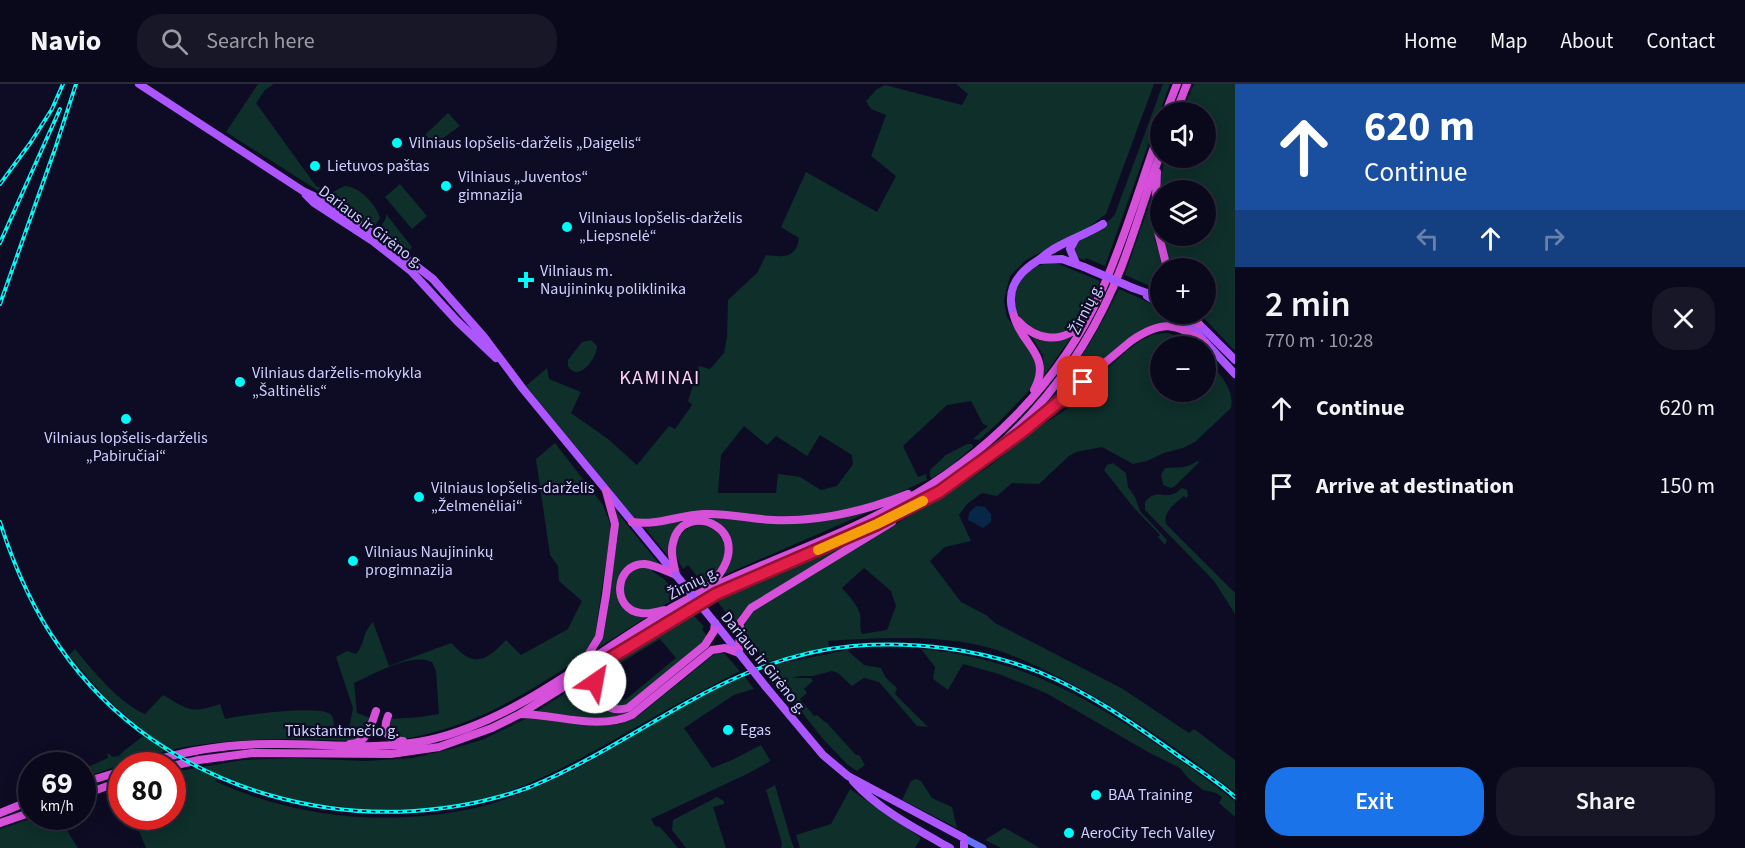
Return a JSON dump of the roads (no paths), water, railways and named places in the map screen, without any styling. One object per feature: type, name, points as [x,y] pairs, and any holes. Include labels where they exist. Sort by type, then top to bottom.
[{"type":"highway","points":[[1170,102],[1177,84]]},
{"type":"highway","points":[[1180,102],[1187,84]]},
{"type":"highway","name":"Žirnių g.","points":[[567,675],[671,609],[706,590],[897,505],[959,466],[983,446],[1025,404],[1063,360],[1091,312],[1116,254],[1150,158]]},
{"type":"highway","name":"Žirnių g.","points":[[520,714],[716,594],[858,533],[918,504],[955,482],[993,452],[1032,414],[1057,383],[1095,324],[1121,268],[1155,168]]},
{"type":"highway","points":[[1159,168],[1155,220],[1164,258]]},
{"type":"highway","points":[[1014,316],[1035,335],[1056,338],[1069,334],[1091,312]]},
{"type":"highway","points":[[1014,316],[1019,331],[1036,351],[1040,366],[1038,383],[1025,404]]},
{"type":"highway","points":[[993,452],[1022,432],[1150,329],[1178,327],[1196,336]]},
{"type":"highway","points":[[632,522],[650,524],[703,514],[772,520],[811,519],[884,503],[932,484]]},
{"type":"highway","points":[[567,675],[588,655],[602,628],[615,524],[606,491]]},
{"type":"highway","points":[[520,714],[541,714],[598,723],[617,721],[639,711],[712,650],[724,648],[739,653],[740,624],[751,608],[918,504]]},
{"type":"highway","points":[[671,609],[649,613],[634,611],[627,607],[621,598],[619,585],[624,573],[638,565],[652,566],[676,575],[672,549],[677,533],[686,525],[697,521],[714,524],[726,537],[728,555],[723,570],[706,590]]},
{"type":"highway","points":[[607,660],[596,676],[596,693],[609,708],[621,710],[628,708],[705,645],[714,631],[715,624]]},
{"type":"highway","name":"Tūkstantmečio g.","points":[[186,753],[228,746],[283,744],[391,746],[431,740],[487,721],[567,675]]},
{"type":"highway","points":[[330,746],[357,743],[363,740],[370,729],[376,711]]},
{"type":"highway","name":"Tūkstantmečio g.","points":[[186,763],[252,753],[361,755],[414,752],[465,739],[520,714]]},
{"type":"highway","points":[[388,716],[385,730],[393,740],[400,742],[431,740]]},
{"type":"highway","points":[[0,806],[18,803]]},
{"type":"highway","points":[[0,813],[18,806]]},
{"type":"highway","points":[[0,823],[18,817]]},
{"type":"main road","name":"Dariaus ir Girėno g.","points":[[139,84],[303,191],[320,199],[371,232],[424,272],[484,337],[606,491],[823,755],[848,776],[983,848]]},
{"type":"main road","points":[[1014,316],[1010,299],[1014,283],[1023,271],[1051,250],[1103,224]]},
{"type":"main road","points":[[1076,238],[1070,249],[1076,263]]},
{"type":"main road","points":[[1038,261],[1056,258],[1076,263],[1150,294]]},
{"type":"main road","points":[[1136,289],[1150,298]]},
{"type":"main road","points":[[1188,324],[1199,336]]},
{"type":"main road","points":[[1199,324],[1235,360]]},
{"type":"main road","points":[[1216,354],[1235,374]]},
{"type":"main road","points":[[848,776],[864,794],[950,848]]},
{"type":"main road","points":[[963,838],[964,848]]},
{"type":"water","points":[[976,506],[985,507],[991,514],[991,522],[983,528],[968,520],[969,513]]},
{"type":"railway","points":[[0,184],[52,109],[63,84]]},
{"type":"railway","points":[[0,304],[76,84]]},
{"type":"railway","points":[[0,243],[60,109]]},
{"type":"railway","points":[[0,522],[11,555],[40,617],[59,646],[102,697],[152,739],[209,772],[270,795],[334,808],[400,812],[466,805],[530,787],[571,768],[685,703],[764,666],[806,654],[853,646],[900,645],[971,652],[1017,664],[1057,680],[1127,720],[1235,797]]},
{"type":"place","name":"Vilniaus lopšelis-darželis „Daigelis“","points":[[397,143]]},
{"type":"place","name":"Lietuvos paštas","points":[[315,166]]},
{"type":"place","name":"Vilniaus „Juventos“ gimnazija","points":[[446,186]]},
{"type":"place","name":"Vilniaus lopšelis-darželis „Liepsnelė“","points":[[567,227]]},
{"type":"place","name":"Vilniaus m. Naujininkų poliklinika","points":[[526,280]]},
{"type":"place","name":"Vilniaus darželis-mokykla „Šaltinėlis“","points":[[240,382]]},
{"type":"place","name":"Vilniaus lopšelis-darželis „Pabiručiai“","points":[[126,419]]},
{"type":"place","name":"Vilniaus lopšelis-darželis „Želmenėliai“","points":[[419,497]]},
{"type":"place","name":"Vilniaus Naujininkų progimnazija","points":[[353,561]]},
{"type":"place","name":"Egas","points":[[728,730]]},
{"type":"place","name":"BAA Training","points":[[1096,795]]},
{"type":"place","name":"AeroCity Tech Valley","points":[[1069,833]]},
{"type":"district","name":"KAMINAI","points":[[660,378]]}]
